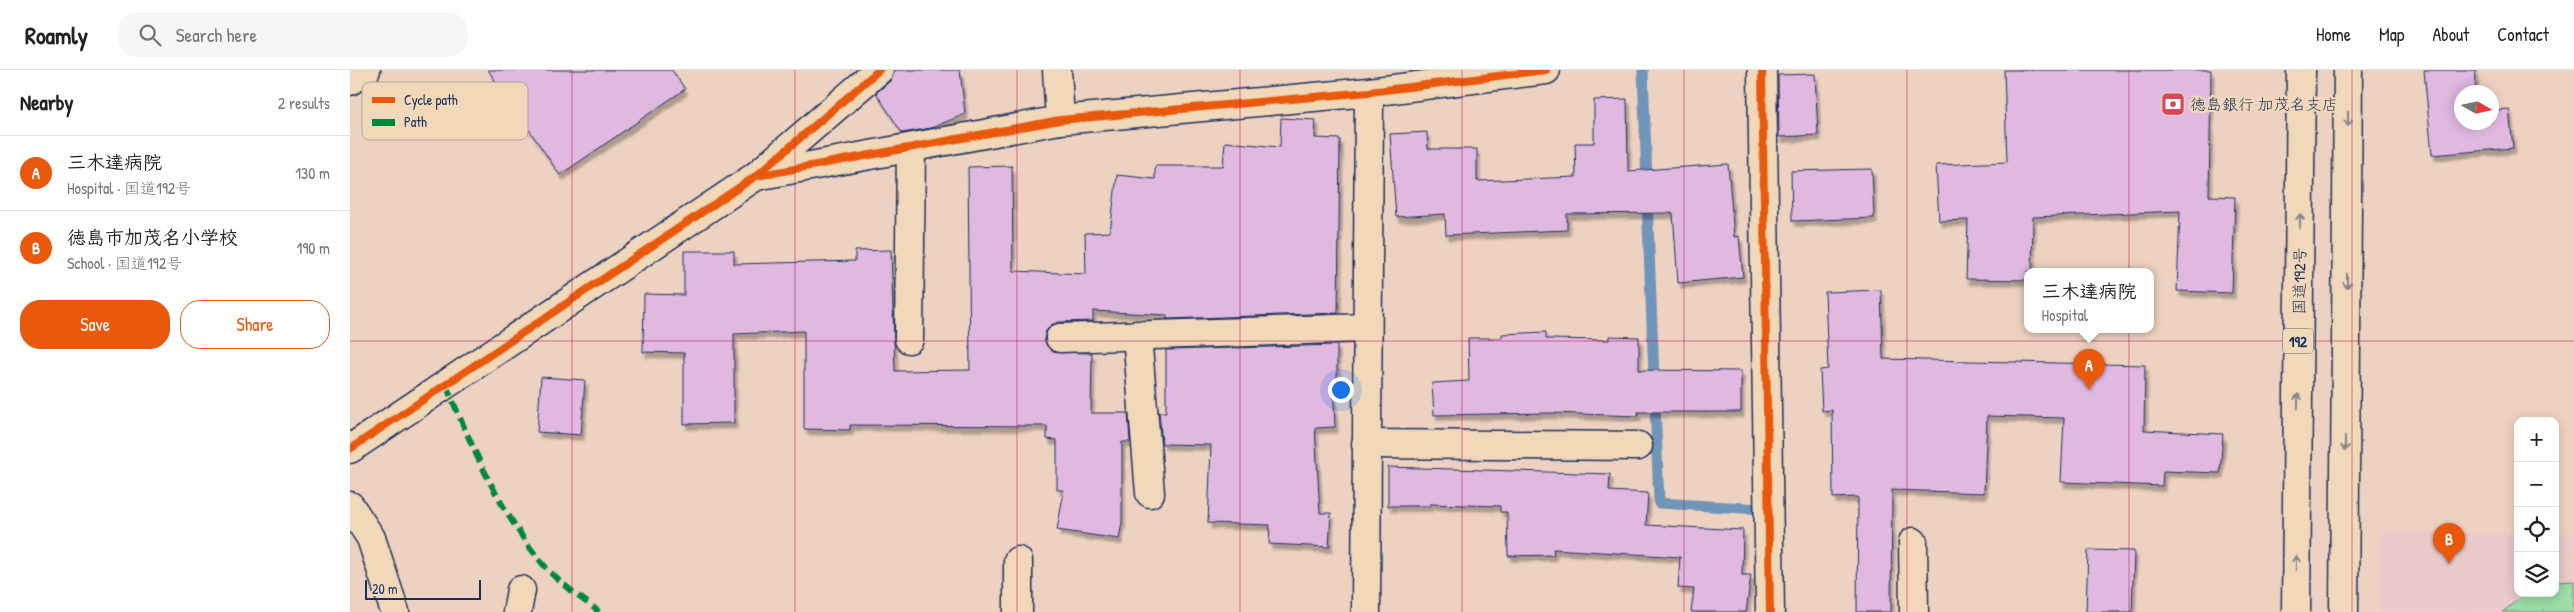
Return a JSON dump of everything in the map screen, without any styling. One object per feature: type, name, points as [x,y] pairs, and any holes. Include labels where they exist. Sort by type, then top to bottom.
[{"type":"main road","points":[[350,81],[366,70]]},
{"type":"main road","points":[[350,449],[756,176],[879,70]]},
{"type":"main road","points":[[1057,70],[1060,120]]},
{"type":"main road","points":[[756,176],[1060,120],[1369,92],[1546,70]]},
{"type":"main road","points":[[1762,70],[1770,612]]},
{"type":"main road","name":"国道192号","points":[[2296,612],[2301,70]]},
{"type":"main road","points":[[2344,612],[2348,70]]},
{"type":"main road","points":[[1366,612],[1369,92]]},
{"type":"main road","points":[[909,339],[911,148]]},
{"type":"main road","points":[[1060,338],[1367,328]]},
{"type":"main road","points":[[1136,335],[1150,493]]},
{"type":"main road","points":[[1366,444],[1638,446]]},
{"type":"main road","points":[[350,506],[371,538],[396,612]]},
{"type":"main road","points":[[1913,542],[1914,612]]},
{"type":"main road","points":[[1018,561],[1018,612]]},
{"type":"shaded area","points":[[2380,532],[2514,534],[2514,597],[2559,597],[2559,534],[2574,535],[2574,612],[2380,612]]},
{"type":"green space","points":[[2574,581],[2574,612],[2503,612],[2520,597],[2559,597],[2559,582]]},
{"type":"building","points":[[488,70],[672,70],[685,89],[560,175],[528,128],[528,82],[496,82]]},
{"type":"building","points":[[894,70],[960,70],[965,114],[931,128],[902,133],[876,93],[890,81]]},
{"type":"building","points":[[2004,70],[2211,70],[2209,196],[2235,197],[2232,293],[2177,291],[2180,211],[2033,217],[2032,268],[2024,268],[2024,280],[1966,279],[1968,220],[1939,221],[1936,165],[2007,162]]},
{"type":"building","points":[[2424,70],[2476,70],[2475,85],[2454,85],[2454,130],[2499,130],[2499,110],[2509,109],[2513,148],[2432,155]]},
{"type":"building","points":[[1815,74],[1818,135],[1779,137],[1778,75]]},
{"type":"building","points":[[1627,99],[1628,171],[1728,164],[1734,237],[1739,236],[1743,277],[1678,283],[1673,213],[1567,214],[1567,230],[1446,235],[1445,214],[1396,217],[1390,134],[1427,132],[1428,149],[1477,149],[1477,181],[1576,177],[1575,143],[1594,143],[1594,100]]},
{"type":"building","points":[[1281,118],[1316,120],[1315,138],[1340,139],[1338,313],[1167,319],[1167,315],[1093,311],[1093,321],[1059,322],[1051,325],[1046,331],[1044,339],[1047,346],[1053,352],[1092,353],[1091,413],[1128,413],[1130,442],[1122,442],[1122,522],[1119,539],[1057,530],[1064,490],[1057,490],[1057,440],[1047,439],[1047,426],[850,425],[850,430],[804,429],[804,331],[734,334],[734,423],[684,424],[684,353],[643,352],[644,294],[684,295],[684,251],[734,251],[734,264],[855,261],[855,251],[891,250],[895,371],[970,370],[968,167],[1012,166],[1013,271],[1086,274],[1085,233],[1110,232],[1117,175],[1155,179],[1155,166],[1223,166],[1225,142],[1280,147]]},
{"type":"building","points":[[1872,169],[1874,218],[1792,221],[1791,171]]},
{"type":"building","points":[[1881,290],[1883,359],[2145,365],[2144,430],[2223,434],[2220,473],[2163,471],[2162,486],[2061,482],[2064,418],[1987,416],[1984,493],[1892,490],[1891,612],[1857,612],[1858,497],[1833,498],[1832,410],[1822,411],[1820,370],[1828,369],[1825,292]]},
{"type":"building","points":[[1546,332],[1546,339],[1609,340],[1609,336],[1639,337],[1639,370],[1741,371],[1741,412],[1638,412],[1638,416],[1551,413],[1434,415],[1432,383],[1469,381],[1468,338],[1502,338],[1502,334]]},
{"type":"building","points":[[1337,345],[1337,381],[1333,381],[1335,427],[1315,428],[1320,513],[1331,513],[1329,547],[1269,544],[1270,525],[1208,523],[1211,445],[1162,444],[1159,412],[1166,412],[1166,350]]},
{"type":"building","points":[[541,377],[585,380],[581,435],[537,432]]},
{"type":"building","points":[[1388,467],[1610,474],[1609,491],[1648,493],[1646,525],[1743,530],[1742,575],[1751,575],[1746,612],[1691,612],[1694,589],[1678,588],[1680,557],[1553,549],[1554,555],[1508,556],[1507,512],[1500,512],[1500,506],[1430,504],[1430,506],[1388,506]]},
{"type":"building","points":[[2088,550],[2134,551],[2132,612],[2086,612]]},
{"type":"waterway","points":[[1643,70],[1647,183]]},
{"type":"waterway","points":[[1647,199],[1659,503],[1761,509]]},
{"type":"marked path","points":[[446,385],[478,458],[517,529],[549,571],[599,612]]},
{"type":"cycle path","points":[[350,449],[756,176],[879,70]]},
{"type":"cycle path","points":[[756,176],[1060,120],[1369,92],[1546,70]]},
{"type":"cycle path","points":[[1762,70],[1770,612]]},
{"type":"place","name":"徳島銀行 加茂名支店","points":[[2173,104]]},
{"type":"place","name":"三木達病院","points":[[2089,390]]},
{"type":"place","name":"徳島市加茂名小学校","points":[[2449,564]]}]
